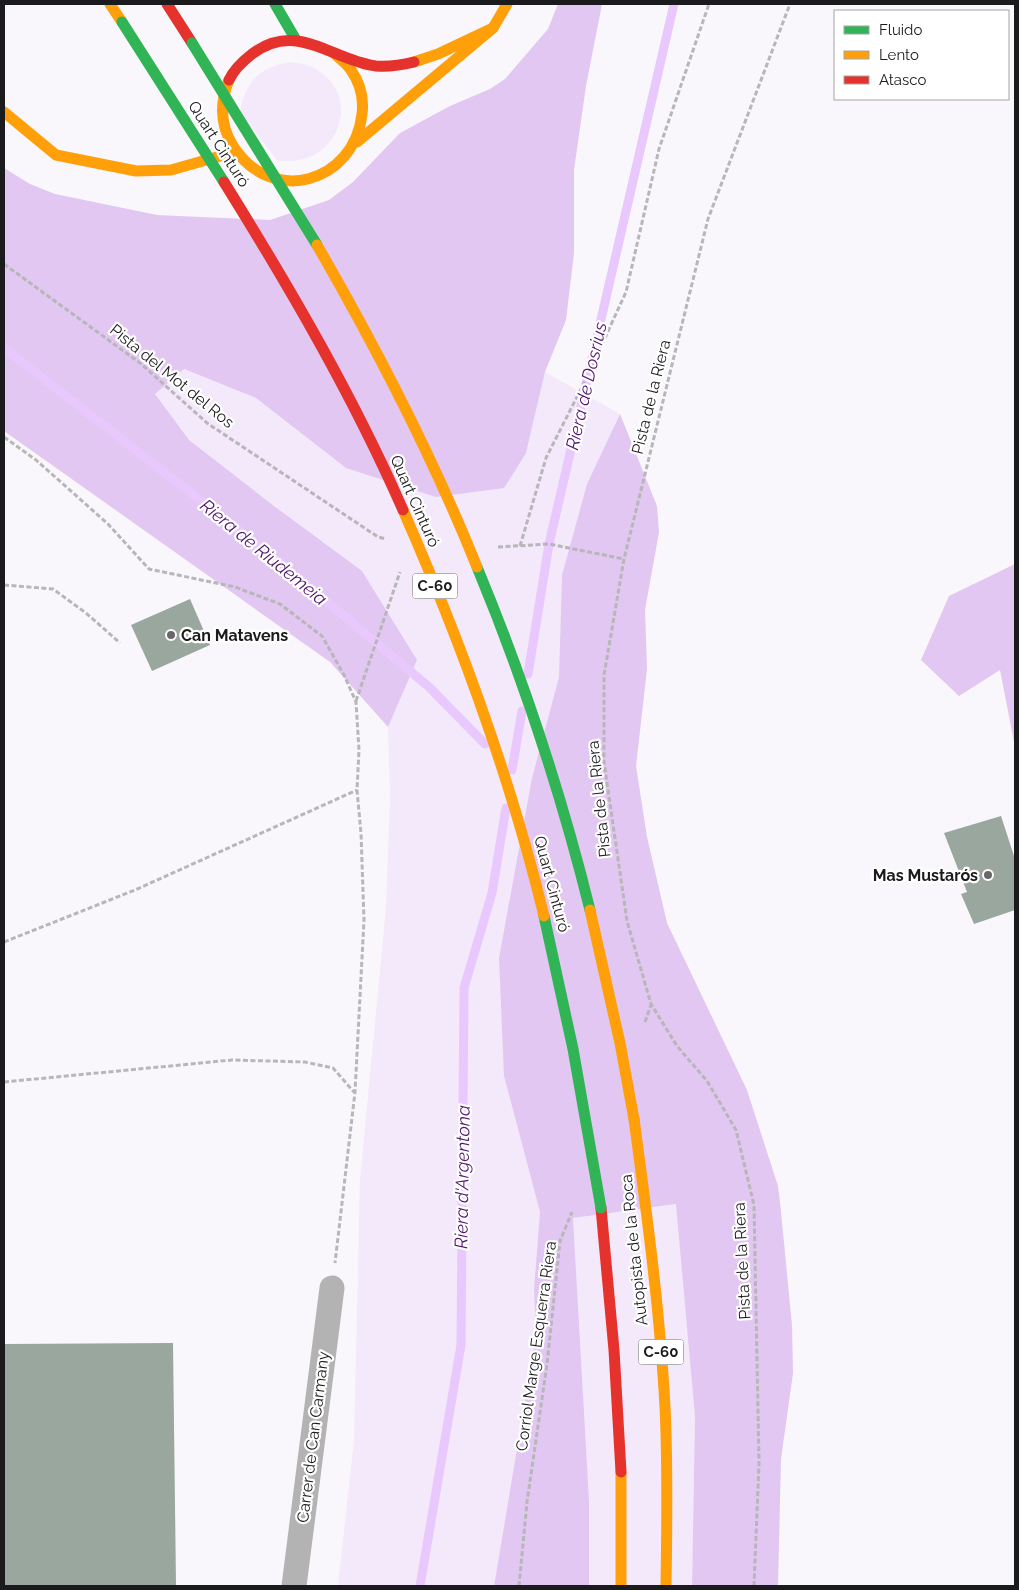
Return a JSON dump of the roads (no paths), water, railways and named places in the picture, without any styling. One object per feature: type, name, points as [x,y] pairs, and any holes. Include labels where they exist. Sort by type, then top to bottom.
[{"type":"main road","name":"Quart Cinturó","points":[[110,4],[262,242],[312,328],[376,452],[456,637],[493,739],[537,886],[578,1070],[601,1208]]},
{"type":"main road","name":"Quart Cinturó","points":[[167,4],[288,192],[332,270],[384,367],[461,527],[515,664],[560,803],[604,964],[619,1031],[634,1120]]},
{"type":"main road","points":[[275,4],[296,40]]},
{"type":"main road","points":[[493,28],[423,60],[379,66],[335,54],[313,42],[296,40],[271,43],[257,49],[232,74],[222,96],[222,120],[234,152],[252,169],[272,180],[297,182],[310,180],[336,168],[357,142],[493,28],[507,4]]},
{"type":"main road","points":[[335,54],[352,71],[362,94],[364,118],[357,142]]},
{"type":"main road","points":[[4,112],[56,155],[136,171],[171,170],[234,152]]},
{"type":"main road","name":"Autopista de la Roca","points":[[634,1120],[653,1257],[664,1383],[667,1523],[666,1586]]},
{"type":"main road","name":"Autopista de la Roca","points":[[601,1208],[620,1434],[621,1586]]},
{"type":"street","name":"Carrer de Can Carmany","points":[[294,1586],[332,1288]]},
{"type":"waterway","name":"Riera de Dosrius","points":[[528,674],[549,544],[674,4]]},
{"type":"waterway","name":"Riera de Riudemeia","points":[[4,348],[276,559],[429,687],[485,744]]},
{"type":"waterway","name":"Riera de Dosrius","points":[[512,770],[522,711]]},
{"type":"waterway","name":"Riera d'Argentona","points":[[420,1586],[461,1345],[464,988],[492,893],[506,808]]},
{"type":"place","name":"Can Matavens","points":[[171,635]]},
{"type":"place","name":"Mas Mustarós","points":[[988,875]]}]
